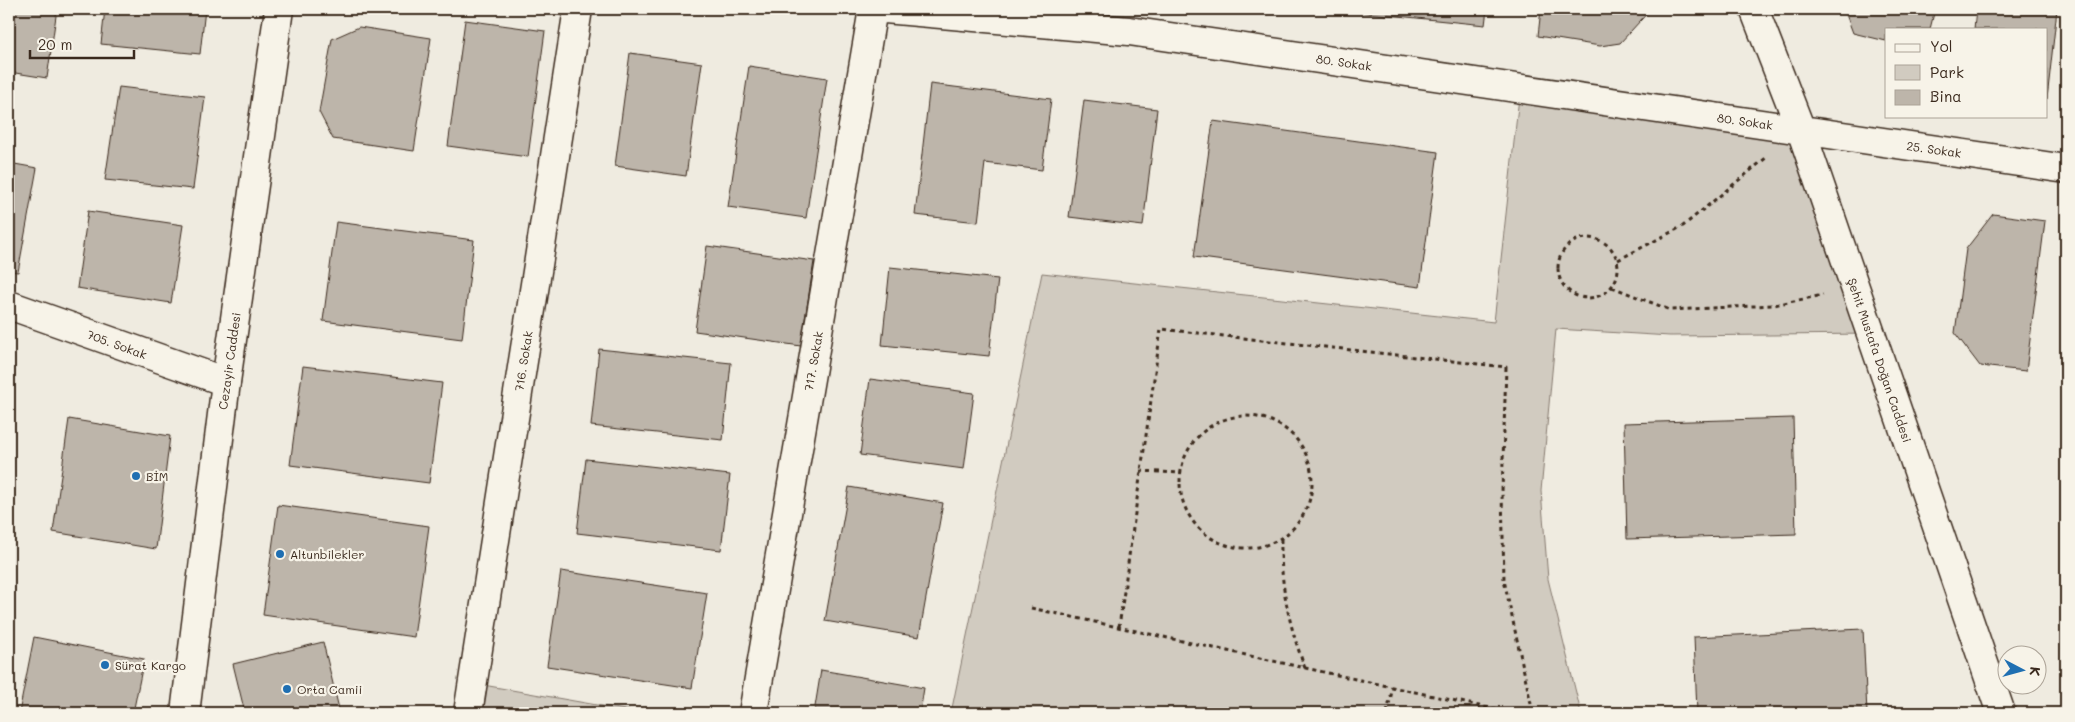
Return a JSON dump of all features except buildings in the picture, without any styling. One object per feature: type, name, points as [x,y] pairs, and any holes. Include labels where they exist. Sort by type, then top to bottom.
[{"type":"street","name":"Cezayir Caddesi","points":[[185,713],[226,382],[279,9]]},
{"type":"street","name":"716. Sokak","points":[[468,713],[578,9]]},
{"type":"street","name":"717. Sokak","points":[[753,713],[873,9]]},
{"type":"street","name":"80. Sokak","points":[[885,9],[1129,30],[1801,130]]},
{"type":"street","name":"Şehit Mustafa Doğan Caddesi","points":[[1754,9],[1801,130],[2001,713]]},
{"type":"street","name":"25. Sokak","points":[[1801,130],[2066,169]]},
{"type":"street","name":"705. Sokak","points":[[9,305],[226,382]]},
{"type":"path","points":[[1618,260],[1683,226],[1801,130]]},
{"type":"path","points":[[1596,238],[1606,243],[1613,250],[1618,260],[1617,278],[1612,287],[1596,297],[1586,298],[1577,296],[1563,284],[1559,275],[1558,265],[1561,255],[1567,246],[1575,240],[1596,238]]},
{"type":"path","points":[[1612,287],[1670,310],[1774,305],[1855,289]]},
{"type":"path","points":[[1119,627],[1161,329],[1506,367],[1502,492],[1504,580],[1533,713]]},
{"type":"path","points":[[1240,416],[1264,418],[1284,427],[1300,443],[1310,464],[1312,486],[1307,509],[1295,527],[1281,538],[1257,548],[1237,549],[1217,543],[1200,532],[1187,515],[1180,496],[1180,473],[1186,451],[1200,434],[1219,421],[1240,416]]},
{"type":"path","points":[[1140,472],[1180,473]]},
{"type":"path","points":[[1281,538],[1280,559],[1286,606],[1294,639],[1305,668]]},
{"type":"path","points":[[1031,608],[1511,713]]},
{"type":"path","points":[[1387,713],[1393,687]]},
{"type":"green space","points":[[1520,88],[1801,130],[1871,334],[1670,336],[1556,329],[1541,491],[1548,579],[1581,713],[951,713],[1042,273],[1494,322]]},
{"type":"green space","points":[[472,683],[642,713],[468,713]]},
{"type":"place","name":"BİM","points":[[136,476]]},
{"type":"place","name":"Altunbilekler","points":[[280,554]]},
{"type":"place","name":"Sürat Kargo","points":[[105,665]]},
{"type":"place","name":"Orta Camii","points":[[287,689]]}]
